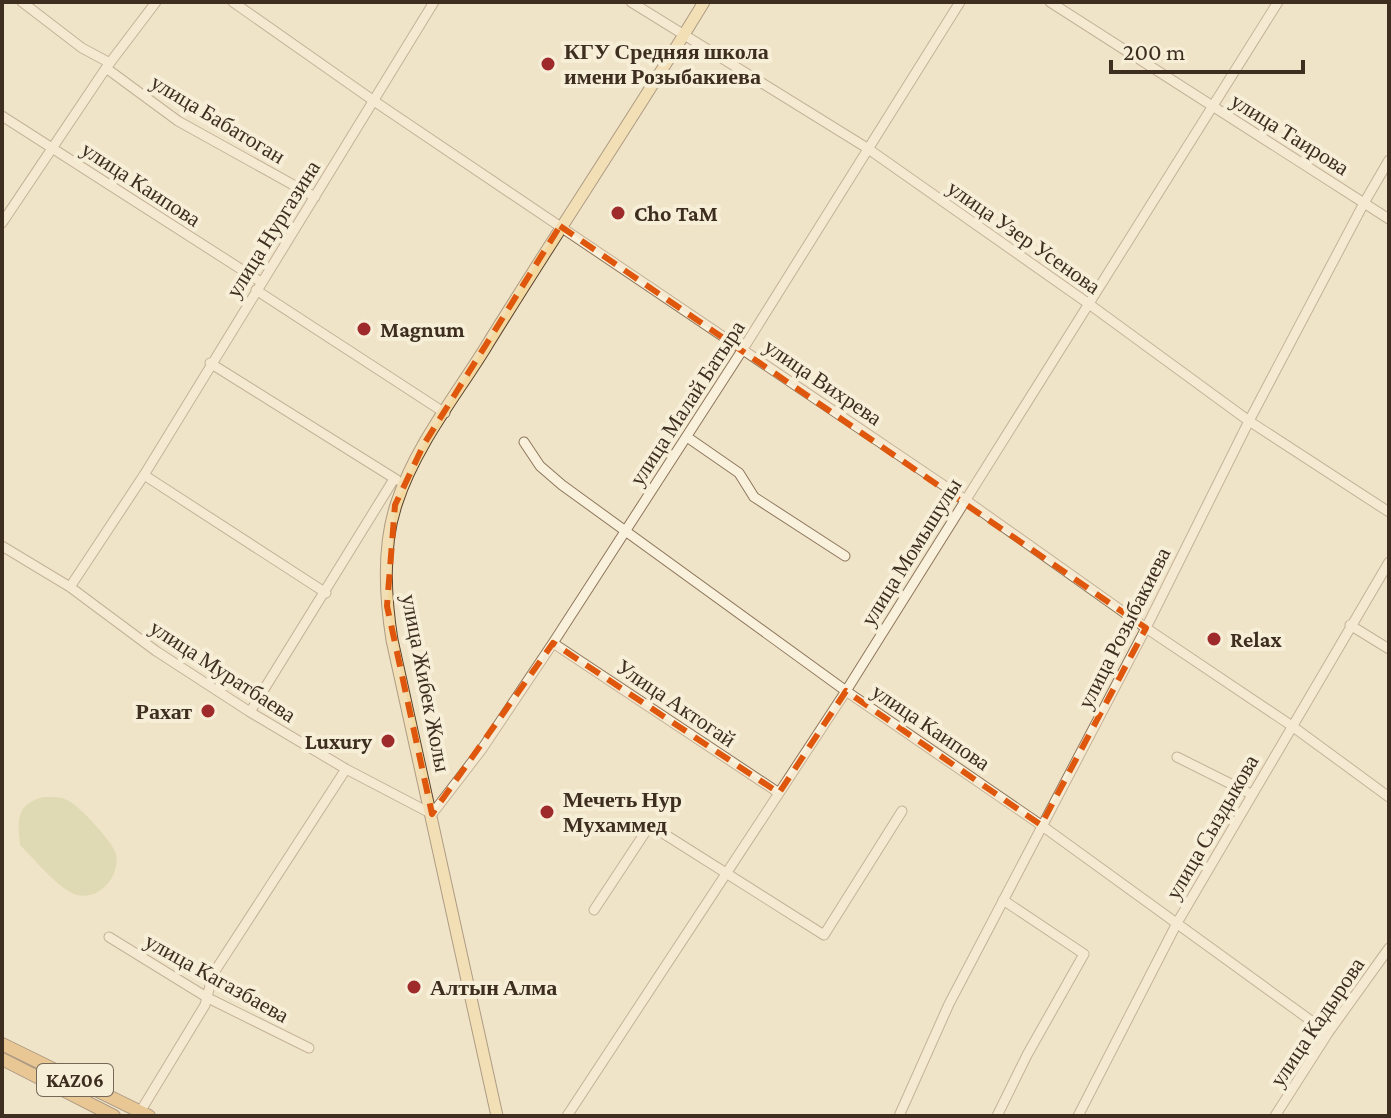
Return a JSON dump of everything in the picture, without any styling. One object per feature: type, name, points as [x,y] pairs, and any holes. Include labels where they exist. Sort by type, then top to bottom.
[{"type":"highway","name":"KAZ06","points":[[2,1044],[144,1114]]},
{"type":"highway","name":"KAZ06","points":[[2,1059],[114,1116]]},
{"type":"main road","name":"улица Жибек Жолы","points":[[497,1116],[387,606],[390,535],[399,482],[704,2]]},
{"type":"street","name":"улица Бабатоган","points":[[22,2],[178,121],[315,197]]},
{"type":"street","points":[[2,223],[108,66],[156,2]]},
{"type":"street","name":"улица Вихрева","points":[[233,2],[374,101],[964,499],[1146,628],[1292,726],[1389,797]]},
{"type":"street","name":"улица Нургазина","points":[[70,587],[144,475],[434,2]]},
{"type":"street","name":"улица Узер Усенова","points":[[631,2],[867,148],[1249,421],[1389,512]]},
{"type":"street","name":"улица Малай Батыра","points":[[432,814],[482,749],[687,437],[960,2]]},
{"type":"street","name":"улица Таирова","points":[[1050,2],[1389,219]]},
{"type":"street","name":"улица Момышулы","points":[[567,1116],[846,691],[1278,2]]},
{"type":"street","name":"улица Каипова","points":[[2,116],[445,413]]},
{"type":"street","name":"улица Розыбакиева","points":[[899,1116],[949,1004],[1146,628],[1249,421],[1389,160]]},
{"type":"street","points":[[210,363],[399,482],[250,712]]},
{"type":"street","points":[[687,437],[739,473],[754,497],[845,556]]},
{"type":"street","name":"улица Каипова","points":[[524,442],[540,466],[625,531],[846,691],[1041,825],[1328,1033]]},
{"type":"street","points":[[144,475],[326,593]]},
{"type":"street","name":"улица Муратбаева","points":[[2,546],[70,587],[156,651],[250,712],[346,769],[432,814]]},
{"type":"street","name":"улица Сыздыкова","points":[[1078,1116],[1177,923],[1389,562]]},
{"type":"street","points":[[1350,625],[1389,649]]},
{"type":"street","name":"Улица Актогай","points":[[553,643],[779,793]]},
{"type":"street","points":[[1177,757],[1251,794]]},
{"type":"street","points":[[144,1114],[208,998],[213,974],[346,769]]},
{"type":"street","points":[[594,910],[650,825],[824,935],[902,811]]},
{"type":"street","points":[[997,1116],[1027,1055],[1084,954],[1003,900]]},
{"type":"street","name":"улица Кагазбаева","points":[[109,937],[208,998],[309,1048]]},
{"type":"street","name":"улица Кадырова","points":[[1275,1116],[1328,1033],[1389,948]]},
{"type":"highlighted area","points":[[560,226],[1146,628],[1041,825],[846,691],[779,793],[553,643],[432,814],[387,606],[395,505],[424,444]]},
{"type":"green space","points":[[43,797],[61,798],[72,803],[95,824],[114,848],[114,872],[104,888],[96,893],[79,895],[70,892],[20,845],[20,815],[27,804]]},
{"type":"place","name":"КГУ Средняя школа имени Розыбакиева","points":[[548,64]]},
{"type":"place","name":"Cho TaM","points":[[618,213]]},
{"type":"place","name":"Magnum","points":[[364,329]]},
{"type":"place","name":"Relax","points":[[1214,639]]},
{"type":"place","name":"Рахат","points":[[208,711]]},
{"type":"place","name":"Luxury","points":[[388,741]]},
{"type":"place","name":"Мечеть Нур Мухаммед","points":[[547,812]]},
{"type":"place","name":"Алтын Алма","points":[[414,987]]}]
